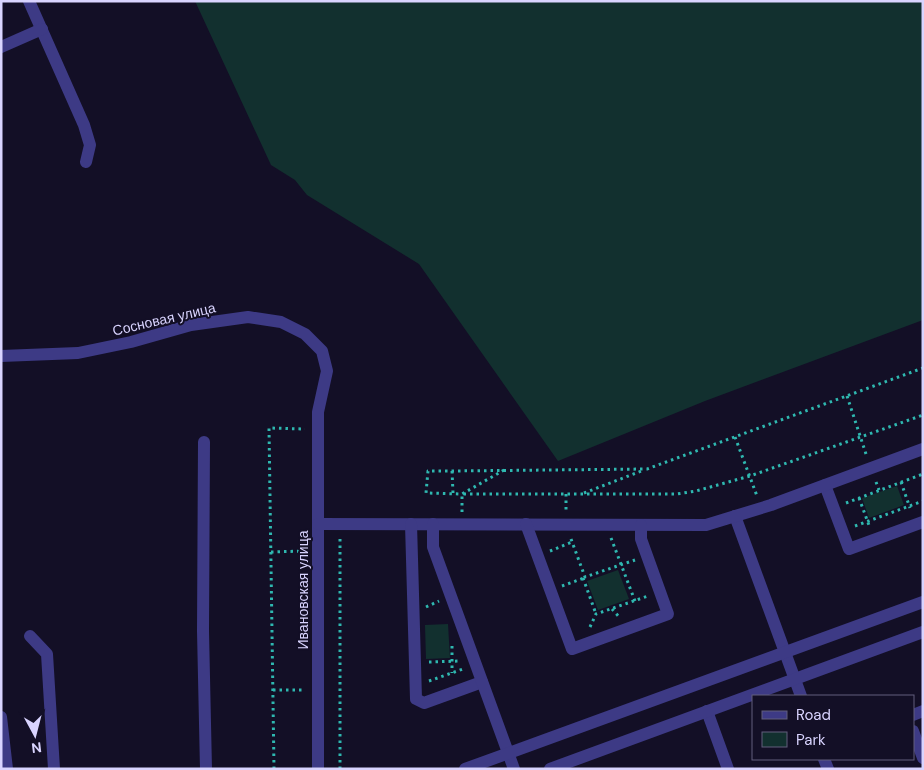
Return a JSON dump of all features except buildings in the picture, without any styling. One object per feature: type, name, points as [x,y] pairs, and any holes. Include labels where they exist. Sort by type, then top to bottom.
[{"type":"street","points":[[29,1],[84,125],[90,145],[86,162]]},
{"type":"street","points":[[1,47],[42,29]]},
{"type":"street","name":"Сосновая улица","points":[[1,356],[78,352],[131,342],[191,325],[248,317],[281,322],[305,334],[322,351],[326,371],[318,412]]},
{"type":"street","name":"Ивановская улица","points":[[318,412],[318,769]]},
{"type":"street","points":[[204,442],[203,631],[206,769]]},
{"type":"street","points":[[318,524],[706,525],[761,508],[923,449]]},
{"type":"street","points":[[825,485],[849,549],[920,524]]},
{"type":"street","points":[[735,516],[801,695]]},
{"type":"street","points":[[411,524],[416,699],[424,703],[482,682]]},
{"type":"street","points":[[433,524],[433,548],[514,769]]},
{"type":"street","points":[[526,524],[572,649],[668,614],[641,540],[641,525]]},
{"type":"street","points":[[465,769],[923,602]]},
{"type":"street","points":[[550,769],[923,632]]},
{"type":"street","points":[[30,636],[47,654],[54,769]]},
{"type":"street","points":[[707,711],[728,769]]},
{"type":"street","points":[[1,717],[7,769]]},
{"type":"street","points":[[914,734],[923,758]]},
{"type":"path","points":[[581,494],[923,368]]},
{"type":"path","points":[[847,396],[879,490]]},
{"type":"path","points":[[647,469],[428,471],[426,493],[677,494],[696,491],[750,476],[923,415]]},
{"type":"path","points":[[274,769],[269,428],[318,429]]},
{"type":"path","points":[[735,437],[761,508]]},
{"type":"path","points":[[462,494],[504,470]]},
{"type":"path","points":[[452,471],[453,493]]},
{"type":"path","points":[[834,507],[923,474]]},
{"type":"path","points":[[901,482],[910,506],[920,524]]},
{"type":"path","points":[[462,494],[463,524]]},
{"type":"path","points":[[566,494],[566,525],[596,614]]},
{"type":"path","points":[[859,498],[875,540]]},
{"type":"path","points":[[842,531],[923,502]]},
{"type":"path","points":[[340,524],[340,769]]},
{"type":"path","points":[[610,534],[635,601]]},
{"type":"path","points":[[538,556],[572,542]]},
{"type":"path","points":[[271,552],[318,551]]},
{"type":"path","points":[[551,591],[647,556]]},
{"type":"path","points":[[586,644],[584,637],[596,614],[660,592]]},
{"type":"path","points":[[414,610],[424,609],[450,595]]},
{"type":"path","points":[[415,662],[474,661]]},
{"type":"path","points":[[416,687],[474,661]]},
{"type":"path","points":[[272,690],[318,689]]},
{"type":"green space","points":[[195,1],[923,1],[923,320],[705,401],[558,461],[419,264],[307,195],[295,180],[271,165]]},
{"type":"green space","points":[[897,486],[904,505],[869,518],[862,498]]},
{"type":"green space","points":[[618,570],[629,599],[598,610],[587,581]]},
{"type":"green space","points":[[448,624],[450,658],[426,659],[425,625]]}]
